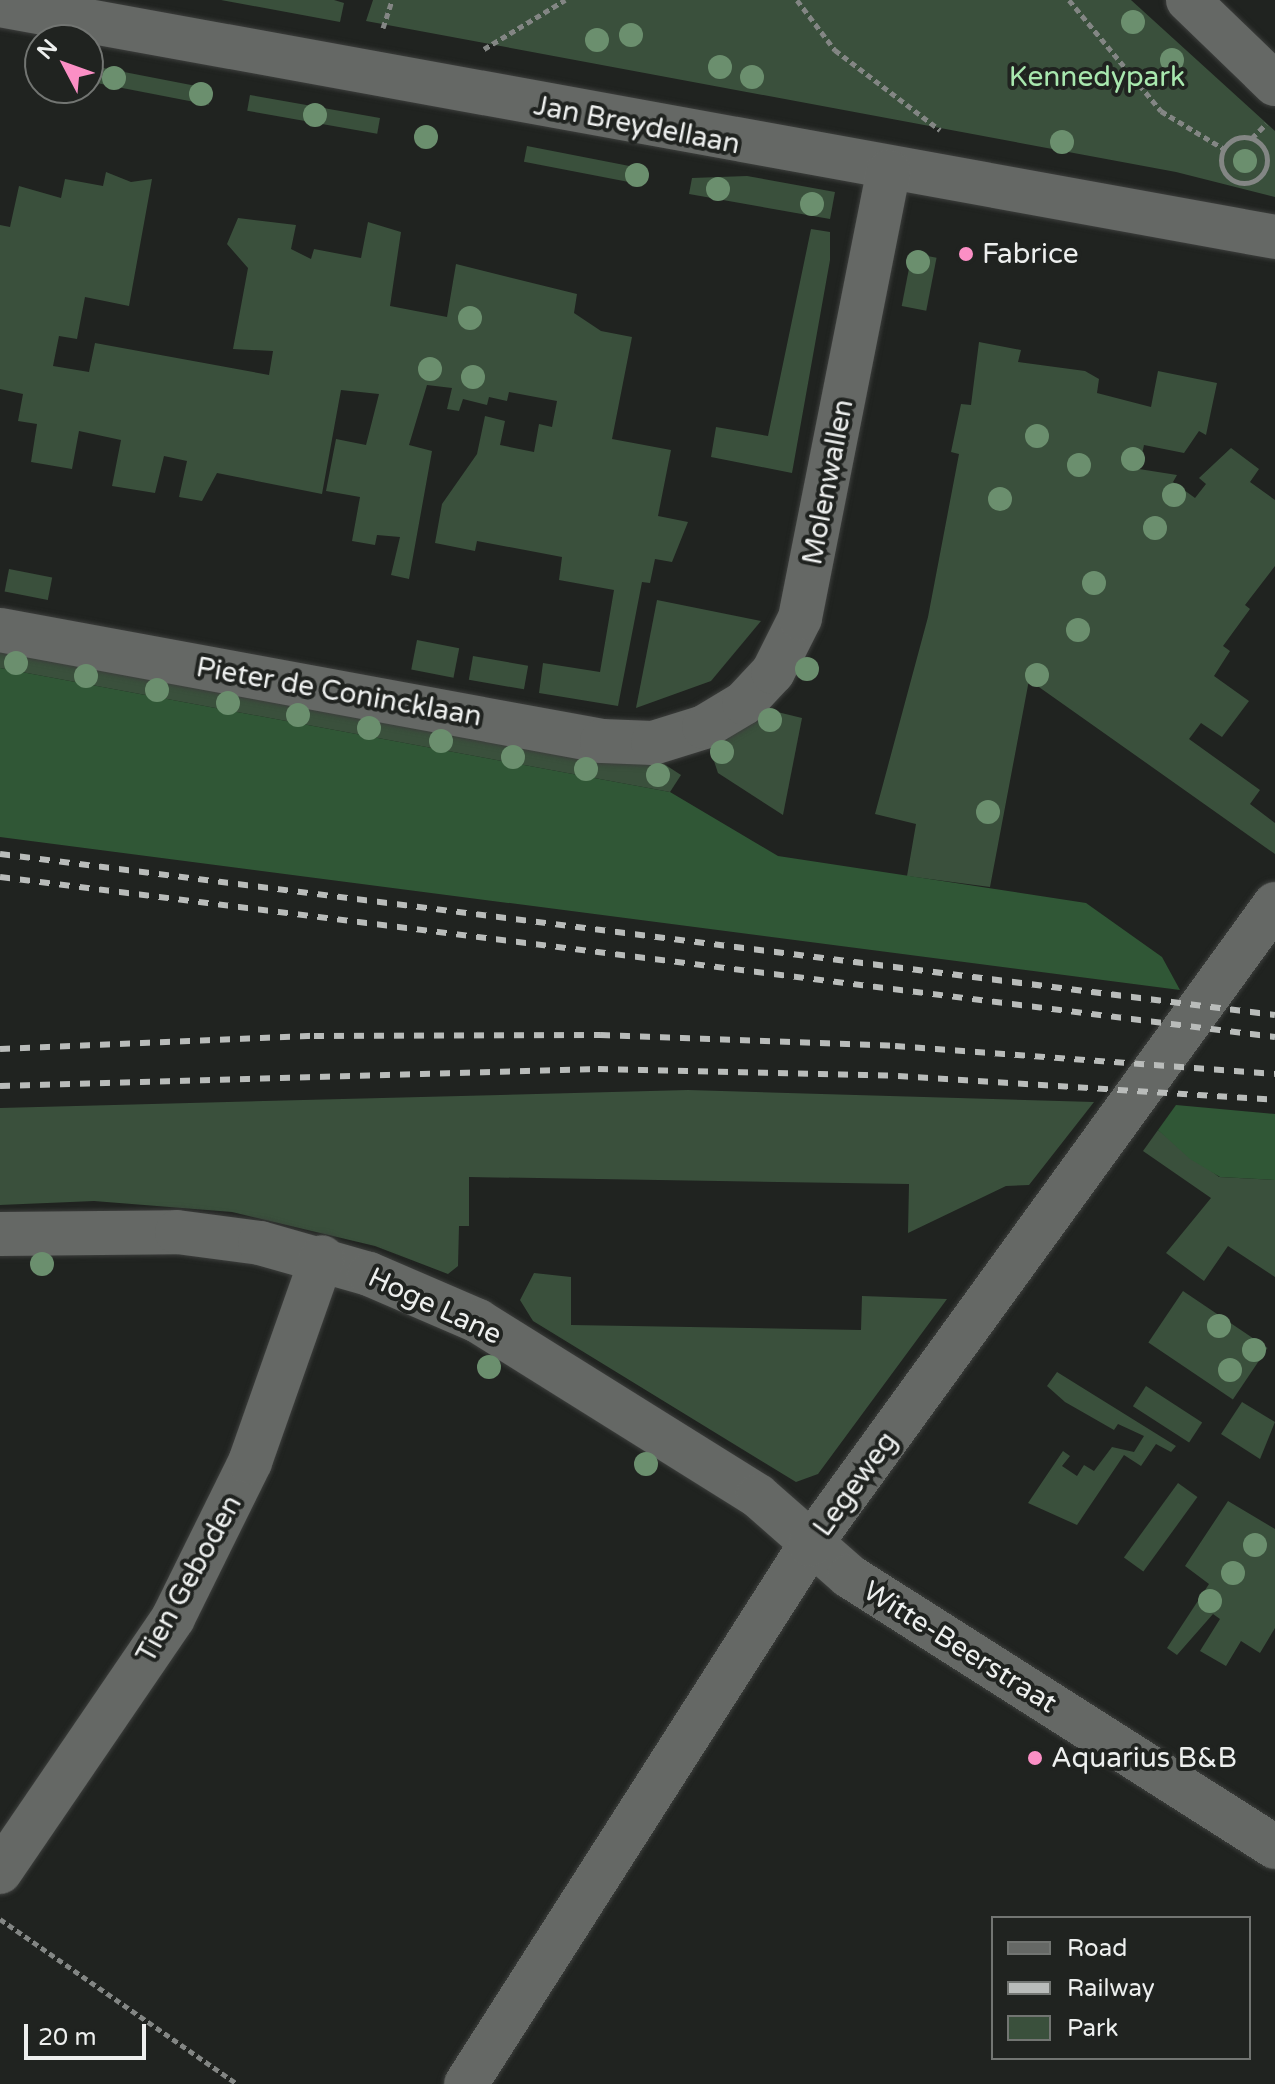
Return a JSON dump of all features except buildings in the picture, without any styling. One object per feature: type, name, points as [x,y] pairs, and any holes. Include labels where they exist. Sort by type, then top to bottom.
[{"type":"street","points":[[1188,0],[1271,104]]},
{"type":"street","name":"Jan Breydellaan","points":[[0,5],[888,172],[1275,237]]},
{"type":"street","name":"Molenwallen","points":[[679,738],[744,703],[791,642],[807,592],[888,172]]},
{"type":"street","name":"Pieter de Conincklaan","points":[[0,630],[602,741],[679,738]]},
{"type":"street","name":"Legeweg","points":[[466,2084],[810,1545],[1275,904]]},
{"type":"street","name":"Hoge Lane","points":[[0,1234],[177,1232],[322,1257],[478,1321],[758,1496],[810,1545]]},
{"type":"street","name":"Tien Geboden","points":[[0,1872],[173,1618],[250,1462],[322,1257]]},
{"type":"street","name":"Witte-Beerstraat","points":[[810,1545],[1275,1847]]},
{"type":"path","points":[[383,28],[392,0]]},
{"type":"path","points":[[485,48],[565,0]]},
{"type":"path","points":[[797,0],[835,50],[942,132]]},
{"type":"path","points":[[1069,0],[1161,111],[1224,149]]},
{"type":"path","points":[[1224,149],[1252,138],[1271,104]]},
{"type":"path","points":[[1224,149],[1228,176],[1254,181],[1267,162],[1252,138]]},
{"type":"path","points":[[0,1919],[237,2084]]},
{"type":"green space","points":[[221,0],[334,0],[344,3],[340,22]]},
{"type":"green space","name":"Kennedypark","points":[[373,0],[1131,0],[1275,131],[1275,197],[1176,172],[366,21]]},
{"type":"green space","points":[[104,68],[212,89],[209,105],[104,84]]},
{"type":"green space","points":[[250,95],[380,118],[377,134],[247,111]]},
{"type":"green space","points":[[527,146],[645,169],[642,185],[524,162]]},
{"type":"green space","points":[[106,172],[131,182],[152,179],[129,306],[85,297],[77,339],[59,336],[53,366],[89,372],[95,343],[269,375],[273,351],[233,349],[248,268],[227,244],[238,218],[296,225],[291,249],[311,259],[314,249],[361,258],[368,222],[401,232],[390,306],[447,317],[456,264],[577,294],[574,313],[601,331],[632,337],[612,439],[671,450],[658,516],[688,522],[672,562],[655,559],[650,583],[642,582],[618,706],[539,693],[543,663],[600,672],[614,590],[559,580],[562,557],[477,541],[475,551],[435,543],[442,504],[477,454],[485,416],[505,421],[500,445],[534,452],[539,424],[552,427],[557,401],[509,392],[507,401],[489,397],[487,405],[463,399],[459,411],[447,409],[452,388],[427,385],[409,445],[432,451],[409,579],[391,575],[400,537],[377,535],[375,545],[352,541],[360,497],[326,491],[336,439],[366,445],[379,394],[341,390],[322,494],[217,473],[202,501],[179,497],[187,461],[164,456],[155,493],[112,486],[121,440],[79,431],[72,469],[31,462],[37,424],[18,421],[23,394],[0,389],[0,225],[10,227],[19,186],[61,198],[65,179],[103,186]]},
{"type":"green space","points":[[747,176],[835,192],[830,219],[689,194],[692,178]]},
{"type":"green space","points":[[811,229],[830,232],[830,260],[792,473],[711,457],[716,427],[768,436]]},
{"type":"green space","points":[[912,253],[937,258],[926,311],[902,306]]},
{"type":"green space","points":[[979,342],[1021,350],[1018,362],[1085,371],[1099,379],[1097,393],[1151,407],[1158,371],[1217,383],[1206,435],[1199,431],[1184,453],[1144,445],[1139,469],[1177,475],[1173,482],[1195,498],[1206,484],[1199,478],[1231,448],[1259,469],[1250,482],[1275,500],[1275,566],[1245,605],[1250,609],[1223,646],[1230,651],[1214,676],[1249,701],[1222,737],[1201,723],[1189,739],[1260,790],[1250,804],[1275,823],[1275,854],[1029,680],[990,887],[907,876],[916,824],[875,814],[928,617],[959,454],[951,452],[961,404],[971,405]]},
{"type":"green space","points":[[9,569],[52,577],[48,600],[5,592]]},
{"type":"green space","points":[[657,600],[761,621],[711,681],[636,708]]},
{"type":"green space","points":[[417,640],[459,648],[453,678],[411,669]]},
{"type":"green space","points":[[0,651],[658,760],[681,775],[670,792],[0,668]]},
{"type":"green space","points":[[473,656],[528,666],[524,689],[469,680]]},
{"type":"green space","points":[[0,668],[670,792],[778,856],[1086,903],[1162,957],[1180,990],[0,837]]},
{"type":"green space","points":[[765,709],[802,718],[783,815],[718,773],[709,746]]},
{"type":"green space","points":[[688,1090],[1094,1102],[1029,1185],[1006,1186],[908,1233],[909,1184],[469,1177],[469,1226],[459,1226],[458,1266],[448,1274],[375,1246],[232,1212],[94,1201],[0,1205],[0,1108]]},
{"type":"green space","points":[[1176,1105],[1275,1114],[1275,1180],[1220,1177],[1190,1159],[1158,1130]]},
{"type":"green space","points":[[1158,1130],[1219,1177],[1275,1180],[1275,1277],[1228,1246],[1204,1281],[1166,1253],[1211,1198],[1143,1151]]},
{"type":"green space","points":[[534,1273],[571,1277],[571,1325],[861,1330],[862,1296],[947,1299],[818,1474],[796,1482],[533,1321],[520,1300]]},
{"type":"green space","points":[[1183,1291],[1268,1348],[1233,1399],[1148,1342]]},
{"type":"green space","points":[[1057,1372],[1176,1446],[1171,1452],[1156,1444],[1141,1466],[1124,1455],[1077,1525],[1028,1503],[1063,1451],[1070,1456],[1062,1466],[1077,1476],[1084,1465],[1094,1471],[1112,1447],[1134,1452],[1144,1436],[1118,1424],[1114,1430],[1065,1402],[1047,1386]]},
{"type":"green space","points":[[1146,1386],[1202,1422],[1189,1443],[1133,1406]]},
{"type":"green space","points":[[1242,1402],[1275,1422],[1260,1459],[1221,1434]]},
{"type":"green space","points":[[1178,1483],[1197,1497],[1143,1572],[1124,1557]]},
{"type":"green space","points":[[1228,1501],[1275,1529],[1275,1628],[1260,1653],[1241,1641],[1226,1666],[1200,1651],[1220,1619],[1213,1614],[1177,1655],[1167,1648],[1209,1584],[1185,1566]]},
{"type":"railway","points":[[0,854],[1275,1015]]},
{"type":"railway","points":[[0,877],[1275,1037]]},
{"type":"railway","points":[[0,1049],[314,1036],[600,1035],[895,1046],[1275,1074]]},
{"type":"railway","points":[[0,1086],[598,1069],[898,1076],[1275,1100]]},
{"type":"place","name":"Fabrice","points":[[966,254]]},
{"type":"place","name":"Aquarius B&B","points":[[1035,1758]]}]
